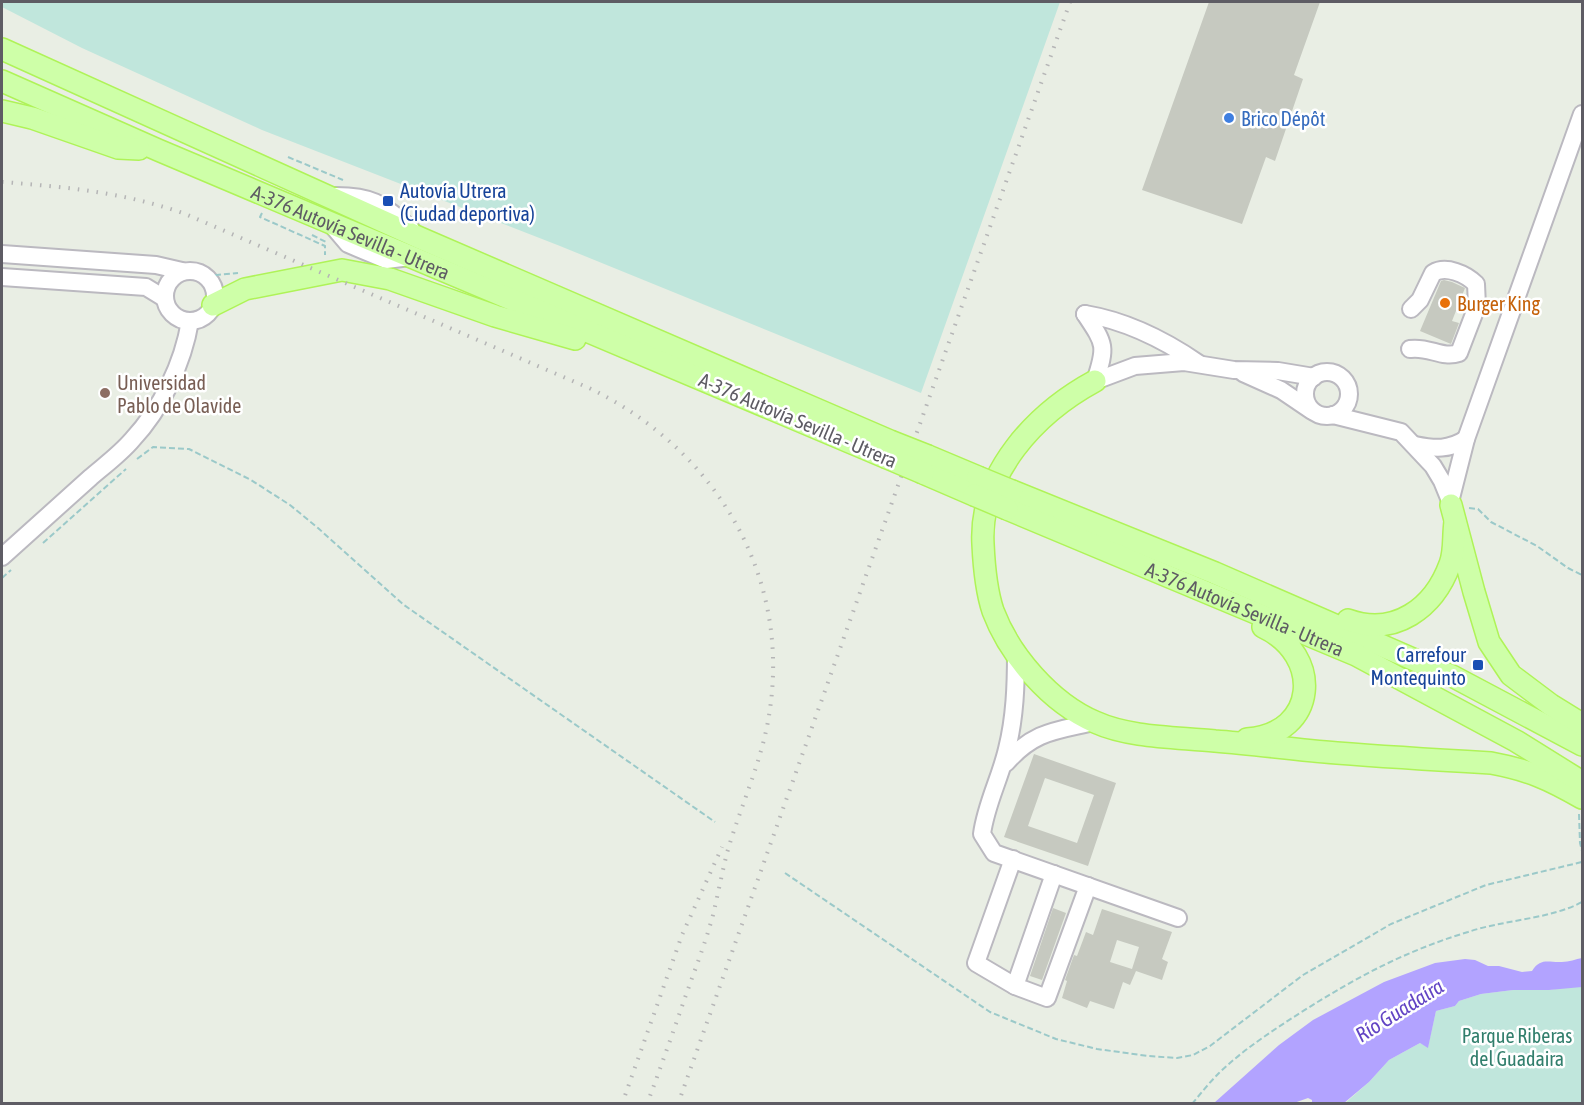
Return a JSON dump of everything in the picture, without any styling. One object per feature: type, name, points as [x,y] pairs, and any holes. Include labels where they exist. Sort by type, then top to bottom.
[{"type":"main road","name":"A-376 Autovía Sevilla - Utrera","points":[[2,49],[888,449]]},
{"type":"main road","name":"A-376 Autovía Sevilla - Utrera","points":[[2,81],[158,150],[612,343],[926,464],[1009,500],[1162,574],[1356,655],[1516,741],[1582,782]]},
{"type":"main road","points":[[2,111],[32,118],[118,148],[158,150]]},
{"type":"main road","points":[[213,305],[245,289],[342,270],[390,279],[495,316],[576,339],[612,343]]},
{"type":"main road","points":[[1095,381],[1061,403],[1030,432],[1007,461],[989,495],[983,524],[984,564],[993,609],[999,626],[1029,671],[1048,693],[1094,722],[1113,728],[1155,735],[1338,753],[1491,763],[1529,771],[1551,780],[1576,803]]},
{"type":"main road","name":"A-376 Autovía Sevilla - Utrera","points":[[1009,500],[1215,573],[1454,677],[1582,745]]},
{"type":"main road","points":[[1215,573],[1356,623],[1382,626],[1413,614],[1436,591],[1451,562],[1452,510]]},
{"type":"main road","points":[[1452,510],[1489,642],[1511,675],[1551,705],[1582,724]]},
{"type":"main road","points":[[1162,574],[1192,593],[1273,632],[1291,646],[1302,665],[1305,690],[1302,702],[1289,722],[1265,736],[1216,741]]},
{"type":"main road","points":[[1503,702],[1564,723],[1582,734]]},
{"type":"street","points":[[1452,510],[1454,481],[1466,439],[1582,114]]},
{"type":"street","points":[[2,254],[156,265],[182,271],[195,271],[206,276],[214,287],[215,296],[213,305],[206,315],[190,321],[182,320],[171,313],[164,298],[170,279],[182,271]]},
{"type":"street","points":[[1410,349],[1423,347],[1445,355],[1459,353],[1477,306],[1476,284],[1471,279],[1445,269],[1437,271],[1433,273],[1420,300],[1411,309]]},
{"type":"street","points":[[2,277],[146,287],[164,298]]},
{"type":"street","points":[[1095,381],[1102,361],[1103,348],[1098,333],[1084,314],[1120,322],[1173,345],[1201,365]]},
{"type":"street","points":[[6,564],[132,441],[151,416],[180,357],[190,321]]},
{"type":"street","points":[[1151,336],[1154,344],[1154,364]]},
{"type":"street","points":[[1095,381],[1135,366],[1184,362],[1234,370],[1278,371],[1314,377]]},
{"type":"street","points":[[1234,370],[1281,390],[1323,416],[1333,415],[1401,432],[1433,466],[1452,510]]},
{"type":"street","points":[[1315,412],[1308,405],[1305,395],[1307,385],[1314,377],[1326,372],[1339,375],[1347,385],[1349,398],[1344,409],[1333,415]]},
{"type":"street","points":[[1415,445],[1446,449],[1466,439]]},
{"type":"street","points":[[1016,652],[1016,696],[1008,748],[984,814],[982,834],[994,853],[1178,918]]},
{"type":"street","points":[[1002,768],[1020,747],[1042,734],[1094,722]]},
{"type":"street","points":[[1013,860],[976,963],[1015,986],[1047,998],[1088,886]]},
{"type":"street","points":[[1015,986],[1054,874]]},
{"type":"path","points":[[288,157],[345,181]]},
{"type":"path","points":[[262,213],[260,217],[325,246],[325,260]]},
{"type":"path","points":[[36,548],[153,447],[189,449],[251,480],[290,506],[404,605],[715,822]]},
{"type":"path","points":[[1452,510],[1478,509],[1491,522],[1537,546],[1582,575]]},
{"type":"path","points":[[2,578],[6,564]]},
{"type":"path","points":[[1576,803],[1582,850]]},
{"type":"path","points":[[785,873],[990,1012],[1030,1030],[1097,1049],[1177,1058],[1193,1055],[1210,1046],[1303,975],[1391,924],[1486,885],[1582,862]]},
{"type":"path","points":[[1192,1104],[1219,1073],[1260,1039],[1341,987],[1386,963],[1441,940],[1479,928],[1575,906],[1582,902]]},
{"type":"green space","points":[[2,2],[1060,2],[921,393],[560,246],[262,130],[82,48],[2,7]]},
{"type":"green space","name":"Parque Riberas del Guadaira","points":[[1582,987],[1582,1103],[1344,1104],[1389,1060],[1420,1043],[1428,1047],[1436,1011],[1455,1006],[1459,1001],[1481,994]]},
{"type":"water","name":"Río Guadaíra","points":[[1582,958],[1582,987],[1481,994],[1459,1001],[1455,1006],[1436,1011],[1428,1048],[1420,1043],[1389,1060],[1369,1082],[1344,1103],[1312,1103],[1312,1100],[1308,1098],[1294,1103],[1214,1103],[1279,1045],[1313,1020],[1384,982],[1435,963],[1465,959],[1522,972],[1532,971],[1542,962],[1565,962]]},
{"type":"building","name":"Brico Dépôt","points":[[1209,2],[1320,2],[1294,75],[1303,79],[1275,161],[1266,157],[1242,224],[1142,190]]},
{"type":"building","name":"Burger King","points":[[1441,281],[1465,288],[1452,321],[1459,323],[1451,344],[1420,331]]},
{"type":"building","points":[[1034,754],[1116,783],[1088,866],[1004,837]],"holes":[[[1045,778],[1094,795],[1077,843],[1028,826]]]},
{"type":"building","points":[[1053,908],[1066,913],[1042,980],[1030,976]]},
{"type":"building","points":[[1102,909],[1172,932],[1162,959],[1168,962],[1162,980],[1136,971],[1130,985],[1123,982],[1114,1009],[1090,1001],[1087,1008],[1062,998],[1067,981],[1065,980],[1074,955],[1077,956],[1086,932],[1093,935]],"holes":[[[1117,940],[1139,947],[1132,969],[1110,962]]]},
{"type":"railway","points":[[678,1104],[1070,2]]},
{"type":"railway","points":[[2,182],[116,195],[183,213],[589,388],[633,413],[672,444],[706,479],[733,519],[754,562],[767,609],[773,658],[770,709],[757,764],[727,853],[713,915],[647,1104]]},
{"type":"railway","points":[[622,1104],[682,935],[722,847]]},
{"type":"place","name":"Brico Dépôt","points":[[1229,118]]},
{"type":"place","name":"Autovía Utrera (Ciudad deportiva)","points":[[388,201]]},
{"type":"place","name":"Burger King","points":[[1445,303]]},
{"type":"place","name":"Universidad Pablo de Olavide","points":[[105,393]]},
{"type":"place","name":"Carrefour Montequinto","points":[[1478,665]]}]
